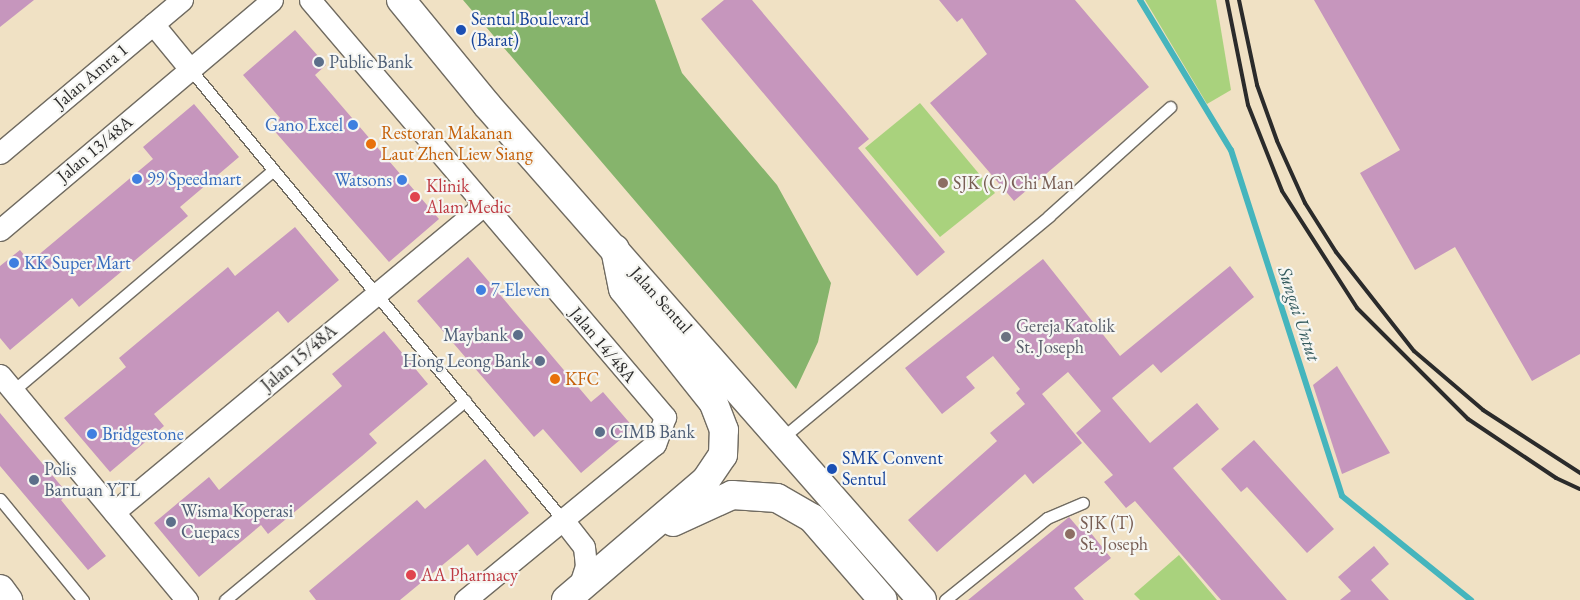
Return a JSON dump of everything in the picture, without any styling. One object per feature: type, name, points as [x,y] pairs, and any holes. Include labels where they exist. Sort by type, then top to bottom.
[{"type":"main road","name":"Jalan Sentul","points":[[402,0],[487,105],[782,438],[922,600]]},
{"type":"main road","points":[[572,595],[706,480],[723,454],[724,430],[713,402],[623,289],[615,249]]},
{"type":"main road","points":[[621,554],[706,505],[732,495],[757,494],[778,498],[812,518],[883,600]]},
{"type":"main road","points":[[0,589],[8,600]]},
{"type":"street","name":"Jalan Amra 1","points":[[0,153],[182,0]]},
{"type":"street","points":[[153,24],[190,69],[272,0]]},
{"type":"street","name":"Jalan 14/48A","points":[[310,0],[665,418],[655,444],[563,520]]},
{"type":"street","name":"Jalan 13/48A","points":[[0,230],[190,69]]},
{"type":"street","name":"Jalan 15/48A","points":[[114,512],[484,205]]},
{"type":"street","points":[[7,382],[188,600]]},
{"type":"street","points":[[465,600],[563,520],[584,547],[586,566],[572,595]]},
{"type":"lane","points":[[190,69],[563,520]]},
{"type":"lane","points":[[782,438],[1049,216],[1170,107]]},
{"type":"lane","points":[[7,382],[273,170]]},
{"type":"lane","points":[[225,600],[465,401]]},
{"type":"lane","points":[[0,499],[83,600]]},
{"type":"lane","points":[[946,600],[1047,518],[1083,503]]},
{"type":"green space","points":[[463,0],[655,0],[682,73],[777,185],[831,283],[818,342],[796,389]]},
{"type":"green space","points":[[1145,0],[1216,0],[1231,90],[1207,104]]},
{"type":"green space","points":[[920,103],[995,193],[940,237],[865,148]]},
{"type":"green space","points":[[1179,555],[1217,600],[1140,600],[1134,594]]},
{"type":"building","points":[[0,0],[34,0],[0,27]]},
{"type":"building","points":[[724,0],[752,0],[869,139],[858,148],[945,252],[917,276],[701,19]]},
{"type":"building","points":[[939,0],[1075,0],[1149,87],[1014,201],[930,103],[987,54],[962,18],[957,22]]},
{"type":"building","points":[[1314,0],[1580,0],[1580,354],[1532,381],[1455,247],[1415,270],[1360,173],[1400,150]]},
{"type":"building","points":[[295,30],[326,65],[315,75],[439,219],[389,262],[271,127],[280,118],[243,75]]},
{"type":"building","points":[[194,104],[239,157],[180,207],[188,216],[79,307],[72,298],[10,350],[0,338],[0,266],[20,250],[30,262],[153,159],[143,147]]},
{"type":"building","points":[[295,227],[339,280],[288,323],[278,311],[154,414],[164,426],[110,472],[64,418],[126,367],[119,358],[228,267],[235,276]]},
{"type":"building","points":[[468,257],[591,402],[603,392],[634,428],[581,473],[543,429],[534,437],[417,301]]},
{"type":"building","points":[[1043,259],[1120,356],[1230,266],[1254,297],[1161,373],[1153,364],[1112,398],[1150,443],[1197,403],[1219,429],[1173,468],[1287,600],[1221,600],[1135,501],[1126,508],[1104,482],[1113,475],[1076,433],[1101,411],[1068,372],[1042,394],[1082,443],[1033,484],[1025,474],[937,552],[908,520],[997,441],[990,433],[1025,404],[1016,393],[1020,389],[993,356],[966,377],[975,388],[942,414],[905,368]]},
{"type":"building","points":[[384,331],[428,384],[369,434],[377,443],[362,456],[268,534],[261,525],[199,577],[154,523],[209,477],[219,490],[342,386],[332,374]]},
{"type":"building","points":[[1337,366],[1390,453],[1342,474],[1313,385]]},
{"type":"building","name":"Polis Bantuan YTL","points":[[0,413],[68,494],[61,500],[106,556],[88,570],[0,466]]},
{"type":"building","points":[[1254,440],[1334,529],[1307,553],[1247,487],[1241,492],[1221,469]]},
{"type":"building","points":[[485,459],[529,513],[477,556],[468,544],[400,600],[316,600],[309,591],[417,500],[425,509]]},
{"type":"building","name":"SJK (T) St. Joseph","points":[[1069,517],[1081,531],[1086,527],[1111,558],[1074,588],[1084,600],[968,600]]},
{"type":"building","points":[[1374,546],[1389,564],[1371,580],[1389,600],[1340,600],[1351,591],[1338,577]]},
{"type":"waterway","name":"Sungai Untut","points":[[1140,0],[1231,150],[1342,496],[1471,600]]},
{"type":"railway","points":[[1227,0],[1248,105],[1282,191],[1357,308],[1468,419],[1556,478],[1580,489]]},
{"type":"railway","points":[[1239,0],[1257,85],[1277,141],[1305,203],[1336,252],[1414,351],[1483,410],[1580,473]]},
{"type":"place","name":"Sentul Boulevard (Barat)","points":[[461,30]]},
{"type":"place","name":"Public Bank","points":[[319,62]]},
{"type":"place","name":"Gano Excel","points":[[353,125]]},
{"type":"place","name":"Restoran Makanan Laut Zhen Liew Siang","points":[[371,144]]},
{"type":"place","name":"99 Speedmart","points":[[137,179]]},
{"type":"place","name":"Watsons","points":[[402,180]]},
{"type":"place","name":"SJK (C) Chi Man","points":[[943,183]]},
{"type":"place","name":"Klinik Alam Medic","points":[[415,197]]},
{"type":"place","name":"KK Super Mart","points":[[14,263]]},
{"type":"place","name":"7-Eleven","points":[[481,290]]},
{"type":"place","name":"Maybank","points":[[518,335]]},
{"type":"place","name":"Gereja Katolik St. Joseph","points":[[1006,337]]},
{"type":"place","name":"Hong Leong Bank","points":[[540,361]]},
{"type":"place","name":"KFC","points":[[555,379]]},
{"type":"place","name":"CIMB Bank","points":[[600,432]]},
{"type":"place","name":"Bridgestone","points":[[92,434]]},
{"type":"place","name":"SMK Convent Sentul","points":[[832,469]]},
{"type":"place","name":"Polis Bantuan YTL","points":[[34,480]]},
{"type":"place","name":"Wisma Koperasi Cuepacs","points":[[171,522]]},
{"type":"place","name":"SJK (T) St. Joseph","points":[[1070,534]]},
{"type":"place","name":"AA Pharmacy","points":[[411,575]]}]
